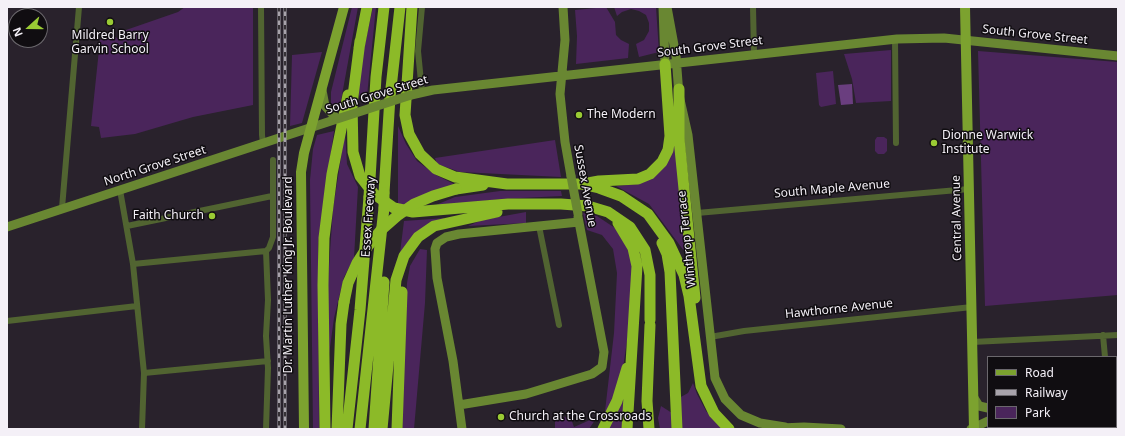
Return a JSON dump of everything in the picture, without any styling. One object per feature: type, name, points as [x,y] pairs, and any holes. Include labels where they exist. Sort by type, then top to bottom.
[{"type":"highway","points":[[325,429],[323,266],[326,217],[334,162],[367,7]]},
{"type":"highway","name":"Essex Freeway","points":[[347,429],[359,324],[377,66],[384,7]]},
{"type":"highway","name":"Essex Freeway","points":[[360,429],[384,208],[390,97],[400,7]]},
{"type":"highway","points":[[412,7],[405,111],[407,129],[412,143],[429,164],[445,173],[465,179],[507,184]]},
{"type":"highway","points":[[360,41],[352,104],[353,152],[360,176],[374,194],[394,208],[413,212],[508,204],[582,205],[604,210],[617,217],[630,227],[645,250],[650,275],[650,323],[646,401],[649,429]]},
{"type":"highway","points":[[337,429],[340,332],[348,283],[357,263],[381,230],[414,204],[456,189],[507,184],[581,184],[599,180],[638,179],[650,174],[662,162],[668,150],[670,136],[665,64]]},
{"type":"highway","points":[[679,89],[679,139],[696,311],[693,324]]},
{"type":"highway","points":[[581,184],[616,194],[648,214],[658,226],[678,261],[687,286],[699,376],[703,391],[714,413],[729,429]]},
{"type":"highway","points":[[382,429],[396,280],[400,265],[409,247],[422,234],[438,224],[547,204]]},
{"type":"highway","points":[[374,429],[385,275],[384,208]]},
{"type":"highway","points":[[604,210],[623,229],[636,256],[637,271],[627,429]]},
{"type":"highway","points":[[642,210],[644,217],[656,231],[667,254],[670,272],[677,429]]},
{"type":"highway","points":[[398,429],[404,272],[412,254],[423,239],[441,226],[457,220]]},
{"type":"highway","points":[[603,429],[614,409],[624,379],[630,355],[634,316]]},
{"type":"highway","points":[[330,429],[334,352],[340,332]]},
{"type":"main road","name":"Dr. Martin Luther King Jr. Boulevard","points":[[304,429],[300,184],[302,162],[344,7]]},
{"type":"main road","name":"Sussex Avenue","points":[[459,405],[532,392],[592,374],[602,367],[604,352],[565,142],[560,94],[565,40],[563,7]]},
{"type":"main road","points":[[662,7],[665,64]]},
{"type":"main road","name":"Winthrop Terrace","points":[[667,7],[677,63],[679,89],[688,135],[715,378],[720,391],[728,403],[737,412],[748,419],[760,423],[785,427]]},
{"type":"main road","name":"Central Avenue","points":[[965,7],[974,398],[973,429]]},
{"type":"main road","name":"South Grove Street","points":[[311,127],[422,92],[895,39],[944,38],[1118,56]]},
{"type":"main road","points":[[322,88],[325,106],[337,119]]},
{"type":"main road","name":"North Grove Street","points":[[7,226],[311,127]]},
{"type":"main road","points":[[462,429],[452,359],[436,278],[435,249],[437,243],[442,238],[459,234],[539,226],[579,218]]},
{"type":"main road","points":[[974,398],[979,406],[987,408]]},
{"type":"main road","points":[[973,429],[987,422]]},
{"type":"main road","points":[[769,429],[785,427],[841,429]]},
{"type":"street","points":[[62,208],[79,7]]},
{"type":"street","points":[[261,7],[263,143]]},
{"type":"street","points":[[422,7],[418,51],[422,92]]},
{"type":"street","points":[[753,7],[754,54]]},
{"type":"street","points":[[895,39],[896,144]]},
{"type":"street","points":[[266,429],[268,361],[266,336],[268,300],[266,251],[269,248],[272,237],[273,160]]},
{"type":"street","name":"South Maple Avenue","points":[[697,213],[969,189]]},
{"type":"street","points":[[120,190],[133,264],[138,306],[144,373],[142,429]]},
{"type":"street","points":[[127,226],[272,196]]},
{"type":"street","points":[[539,226],[559,325]]},
{"type":"street","points":[[133,264],[266,251]]},
{"type":"street","points":[[7,321],[138,306]]},
{"type":"street","name":"Hawthorne Avenue","points":[[710,337],[744,331],[972,307]]},
{"type":"street","points":[[1103,335],[1106,356]]},
{"type":"street","points":[[972,342],[1118,335]]},
{"type":"street","points":[[144,373],[268,361]]},
{"type":"green space","points":[[185,7],[253,7],[253,105],[193,117],[135,134],[101,138],[99,127],[91,126],[100,40],[113,35],[118,39],[124,36],[126,30],[178,12]]},
{"type":"green space","points":[[352,7],[358,7],[340,106],[331,104],[331,92]]},
{"type":"green space","points":[[373,7],[376,7],[367,96],[359,98],[358,76]]},
{"type":"green space","points":[[606,7],[615,22],[616,35],[621,40],[629,44],[628,58],[576,64],[577,36],[575,10]]},
{"type":"green space","points":[[614,7],[656,7],[659,52],[639,57],[636,44],[644,40],[649,31],[649,23],[646,15],[631,9],[622,12],[617,16]]},
{"type":"green space","points":[[891,50],[891,101],[856,103],[852,79],[844,54]]},
{"type":"green space","points":[[978,51],[1118,62],[1118,295],[985,306]]},
{"type":"green space","points":[[322,52],[302,123],[290,126],[292,55]]},
{"type":"green space","points":[[833,71],[836,104],[821,107],[819,105],[816,73]]},
{"type":"green space","points":[[398,126],[406,144],[417,161],[436,175],[454,184],[403,206],[398,205]]},
{"type":"green space","points":[[334,131],[318,245],[319,429],[313,429],[310,180],[313,149],[317,135]]},
{"type":"green space","points":[[345,132],[347,164],[358,187],[354,258],[344,277],[334,318],[328,362],[328,281],[333,209]]},
{"type":"green space","points":[[877,137],[884,137],[887,139],[887,151],[884,154],[878,154],[875,151],[875,140]]},
{"type":"green space","points":[[555,140],[561,177],[460,172],[437,164],[435,158]]},
{"type":"green space","points":[[675,142],[687,255],[649,204],[616,186],[639,184]]},
{"type":"green space","points":[[500,191],[561,191],[562,196],[501,199],[431,207],[455,197]]},
{"type":"green space","points":[[526,212],[526,223],[468,226],[482,220]]},
{"type":"green space","points":[[583,213],[597,216],[618,230],[629,248],[633,270],[629,327],[622,375],[604,420],[614,333],[617,273],[613,249],[602,235],[587,230]]},
{"type":"green space","points":[[445,218],[400,253],[404,221]]},
{"type":"green space","points":[[420,249],[427,250],[425,303],[414,429],[401,429],[407,283],[410,266]]},
{"type":"green space","points":[[693,383],[706,411],[723,429],[681,429],[679,398],[688,393]]},
{"type":"green space","points":[[625,396],[622,429],[607,429]]},
{"type":"green space","points":[[661,406],[672,413],[674,429],[660,429],[658,418]]},
{"type":"green space","points":[[570,416],[574,427],[597,417],[589,429],[555,429],[555,420]]},
{"type":"green space","points":[[1118,421],[1118,429],[991,429],[1117,428]]},
{"type":"shaded area","points":[[852,84],[853,104],[841,105],[838,85]]},
{"type":"railway","points":[[279,7],[279,429]]},
{"type":"railway","points":[[285,7],[285,429]]},
{"type":"place","name":"Mildred Barry Garvin School","points":[[110,22]]},
{"type":"place","name":"The Modern","points":[[579,115]]},
{"type":"place","name":"Dionne Warwick Institute","points":[[934,143]]},
{"type":"place","name":"Faith Church","points":[[212,216]]},
{"type":"place","name":"Church at the Crossroads","points":[[501,417]]}]
